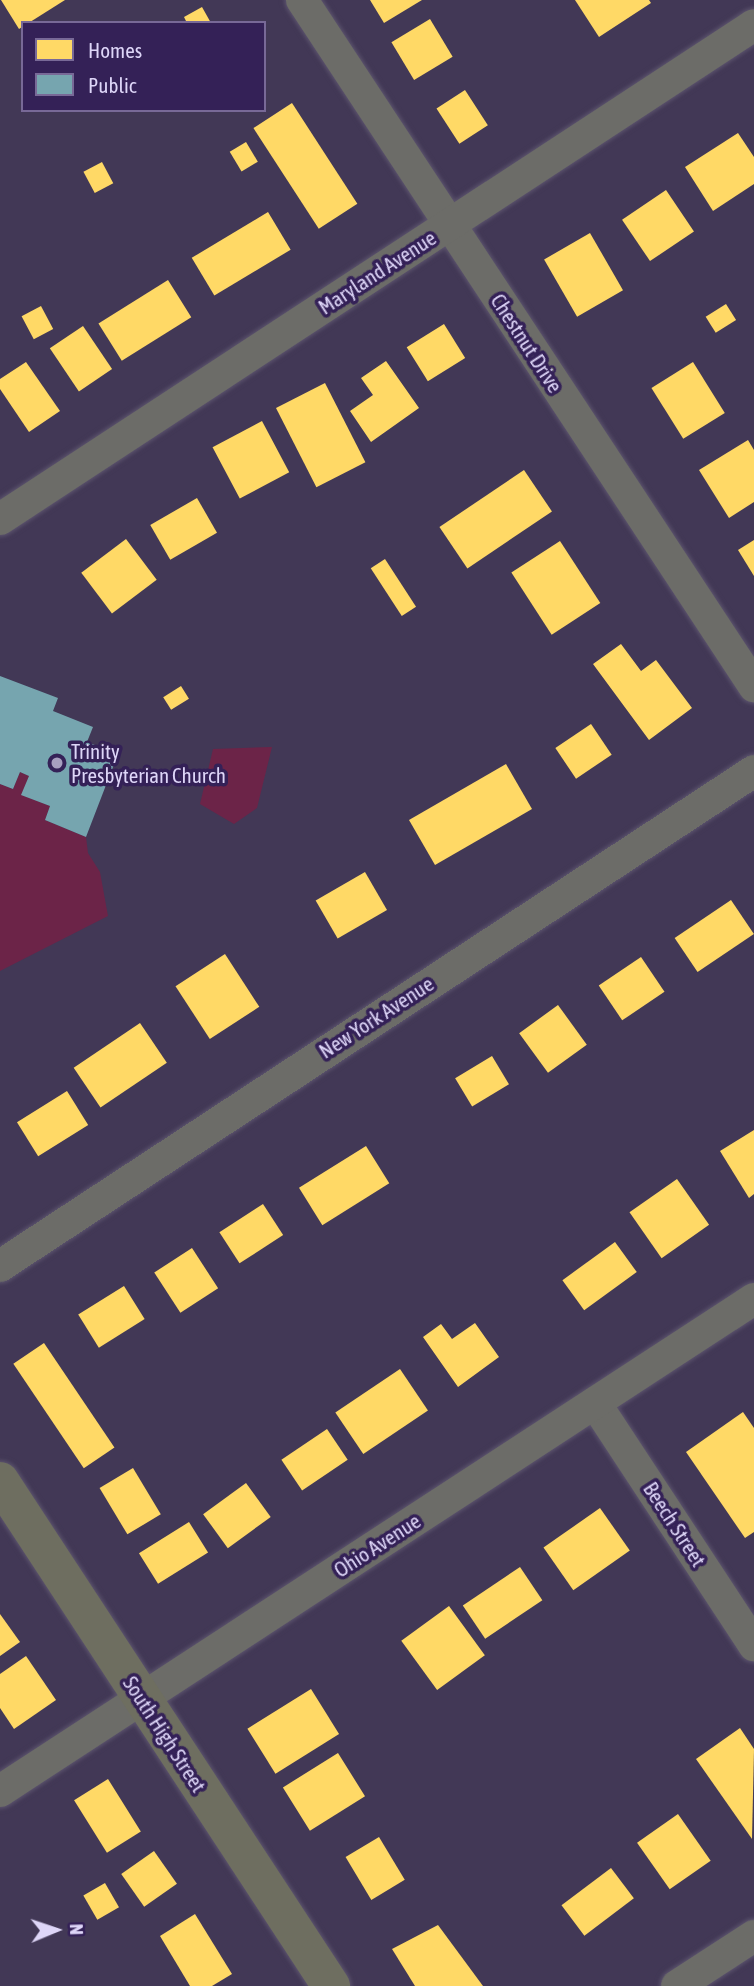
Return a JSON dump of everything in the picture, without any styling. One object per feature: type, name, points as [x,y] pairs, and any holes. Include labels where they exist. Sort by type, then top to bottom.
[{"type":"main road","name":"South High Street","points":[[0,1481],[331,1986]]},
{"type":"street","name":"Chestnut Drive","points":[[302,0],[754,686]]},
{"type":"street","name":"Maryland Avenue","points":[[0,519],[754,26]]},
{"type":"street","name":"New York Avenue","points":[[0,1266],[754,771]]},
{"type":"street","name":"Ohio Avenue","points":[[0,1791],[754,1299]]},
{"type":"street","name":"Beech Street","points":[[596,1403],[754,1645]]},
{"type":"street","points":[[677,1986],[754,1936]]},
{"type":"shaded area","points":[[272,747],[257,808],[234,824],[200,804],[213,749]]},
{"type":"shaded area","points":[[20,772],[29,776],[22,795],[50,806],[45,820],[86,837],[88,853],[100,872],[108,916],[0,971],[0,784],[13,789]]},
{"type":"building: Homes","points":[[1,0],[65,0],[32,21],[21,21],[19,29]]},
{"type":"building: Homes","points":[[370,0],[422,0],[384,23]]},
{"type":"building: Homes","points":[[575,0],[649,0],[651,3],[599,37]]},
{"type":"building: Homes","points":[[202,7],[210,21],[186,21],[184,17]]},
{"type":"building: Homes","points":[[430,19],[453,57],[414,80],[391,42]]},
{"type":"building: Homes","points":[[465,90],[488,125],[459,144],[436,109]]},
{"type":"building: Homes","points":[[292,103],[357,204],[319,229],[253,128]]},
{"type":"building: Homes","points":[[738,133],[754,157],[754,184],[713,211],[685,167]]},
{"type":"building: Homes","points":[[246,142],[258,162],[242,172],[230,152]]},
{"type":"building: Homes","points":[[102,162],[113,183],[95,193],[83,172]]},
{"type":"building: Homes","points":[[666,190],[694,231],[650,261],[622,220]]},
{"type":"building: Homes","points":[[268,212],[291,250],[214,296],[192,258]]},
{"type":"building: Homes","points":[[590,233],[623,290],[577,317],[544,260]]},
{"type":"building: Homes","points":[[168,280],[191,317],[122,361],[98,323]]},
{"type":"building: Homes","points":[[726,304],[736,320],[716,333],[706,317]]},
{"type":"building: Homes","points":[[41,306],[53,329],[34,339],[22,316]]},
{"type":"building: Homes","points":[[444,324],[465,358],[428,381],[407,347]]},
{"type":"building: Homes","points":[[83,326],[112,369],[79,391],[50,348]]},
{"type":"building: Homes","points":[[386,361],[419,408],[371,442],[350,411],[373,395],[361,378]]},
{"type":"building: Homes","points":[[26,362],[60,411],[29,432],[0,389],[0,379]]},
{"type":"building: Homes","points":[[693,362],[725,413],[683,439],[651,388]]},
{"type":"building: Homes","points":[[325,383],[365,462],[316,487],[276,408]]},
{"type":"building: Homes","points":[[262,421],[289,472],[240,499],[213,447]]},
{"type":"building: Homes","points":[[748,440],[754,450],[754,502],[729,518],[699,470]]},
{"type":"building: Homes","points":[[524,470],[552,511],[467,568],[439,527]]},
{"type":"building: Homes","points":[[197,498],[217,533],[170,560],[150,525]]},
{"type":"building: Homes","points":[[126,539],[157,580],[112,613],[81,573]]},
{"type":"building: Homes","points":[[754,540],[754,576],[738,550]]},
{"type":"building: Homes","points":[[560,541],[600,603],[552,635],[511,573]]},
{"type":"building: Homes","points":[[385,559],[416,607],[402,616],[371,568]]},
{"type":"building: Homes","points":[[621,644],[641,671],[656,660],[692,708],[649,740],[593,664]]},
{"type":"building: Homes","points":[[181,686],[189,699],[171,710],[163,697]]},
{"type":"building: Homes","points":[[591,724],[612,755],[576,779],[555,748]]},
{"type":"building: Homes","points":[[506,764],[532,809],[435,865],[409,820]]},
{"type":"building: Homes","points":[[365,872],[387,910],[338,939],[316,900]]},
{"type":"building: Homes","points":[[731,900],[754,934],[698,972],[675,938]]},
{"type":"building: Homes","points":[[225,954],[259,1007],[210,1039],[176,986]]},
{"type":"building: Homes","points":[[641,957],[664,992],[622,1020],[599,986]]},
{"type":"building: Homes","points":[[558,1005],[587,1045],[548,1073],[519,1033]]},
{"type":"building: Homes","points":[[140,1023],[167,1063],[101,1108],[74,1068]]},
{"type":"building: Homes","points":[[492,1056],[509,1084],[472,1106],[455,1078]]},
{"type":"building: Homes","points":[[67,1091],[88,1125],[38,1156],[17,1122]]},
{"type":"building: Homes","points":[[754,1130],[754,1194],[749,1198],[720,1151]]},
{"type":"building: Homes","points":[[366,1146],[389,1183],[322,1225],[299,1188]]},
{"type":"building: Homes","points":[[677,1179],[709,1225],[662,1258],[629,1212]]},
{"type":"building: Homes","points":[[263,1204],[283,1235],[240,1263],[219,1232]]},
{"type":"building: Homes","points":[[615,1242],[637,1272],[584,1310],[562,1280]]},
{"type":"building: Homes","points":[[192,1248],[218,1288],[180,1313],[154,1273]]},
{"type":"building: Homes","points":[[124,1286],[145,1319],[99,1348],[78,1315]]},
{"type":"building: Homes","points":[[475,1323],[499,1357],[458,1387],[423,1337],[441,1324],[452,1339]]},
{"type":"building: Homes","points":[[44,1343],[114,1447],[84,1468],[13,1364]]},
{"type":"building: Homes","points":[[400,1369],[428,1410],[363,1454],[335,1413]]},
{"type":"building: Homes","points":[[743,1412],[754,1428],[754,1532],[745,1538],[686,1452]]},
{"type":"building: Homes","points":[[327,1429],[348,1460],[302,1490],[281,1460]]},
{"type":"building: Homes","points":[[133,1468],[161,1514],[127,1534],[100,1488]]},
{"type":"building: Homes","points":[[246,1483],[271,1517],[228,1548],[203,1514]]},
{"type":"building: Homes","points":[[600,1508],[630,1551],[573,1590],[543,1548]]},
{"type":"building: Homes","points":[[189,1522],[208,1553],[158,1584],[139,1553]]},
{"type":"building: Homes","points":[[520,1567],[542,1600],[485,1639],[463,1606]]},
{"type":"building: Homes","points":[[449,1606],[485,1655],[437,1690],[401,1641]]},
{"type":"building: Homes","points":[[0,1614],[20,1642],[0,1656]]},
{"type":"building: Homes","points":[[26,1656],[56,1700],[14,1729],[0,1708],[0,1674]]},
{"type":"building: Homes","points":[[311,1689],[339,1734],[275,1774],[247,1729]]},
{"type":"building: Homes","points":[[740,1728],[754,1749],[752,1839],[696,1759]]},
{"type":"building: Homes","points":[[338,1753],[365,1796],[310,1831],[283,1787]]},
{"type":"building: Homes","points":[[108,1779],[141,1832],[107,1853],[74,1800]]},
{"type":"building: Homes","points":[[678,1814],[711,1861],[670,1889],[637,1843]]},
{"type":"building: Homes","points":[[379,1837],[405,1880],[371,1900],[346,1857]]},
{"type":"building: Homes","points":[[154,1851],[177,1884],[144,1907],[121,1874]]},
{"type":"building: Homes","points":[[611,1868],[634,1898],[584,1936],[561,1905]]},
{"type":"building: Homes","points":[[105,1883],[119,1907],[97,1920],[83,1896]]},
{"type":"building: Homes","points":[[195,1914],[232,1974],[212,1986],[190,1986],[160,1936]]},
{"type":"building: Homes","points":[[438,1925],[483,1986],[415,1986],[392,1949]]},
{"type":"building: Public","name":"Trinity Presbyterian Church","points":[[0,676],[58,698],[53,711],[93,727],[87,742],[118,754],[86,837],[45,820],[50,806],[21,795],[29,776],[20,772],[13,789],[0,784]]},
{"type":"place","name":"Trinity Presbyterian Church","points":[[57,763]]}]
